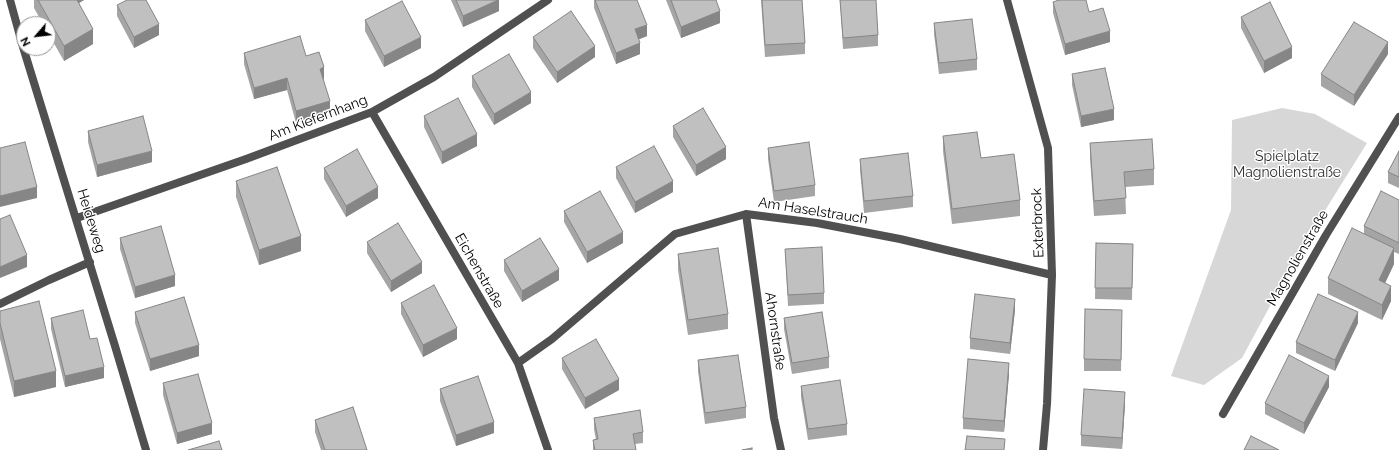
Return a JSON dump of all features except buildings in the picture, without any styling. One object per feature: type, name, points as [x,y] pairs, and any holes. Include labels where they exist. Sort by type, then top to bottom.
[{"type":"street","name":"Heideweg","points":[[10,0],[146,450]]},
{"type":"street","name":"Am Kiefernhang","points":[[77,218],[246,159],[372,112],[434,77],[548,0]]},
{"type":"street","name":"Exterbrock","points":[[1007,0],[1048,148],[1052,275],[1047,404],[1043,450]]},
{"type":"street","name":"Eichenstraße","points":[[372,112],[518,363],[548,450]]},
{"type":"street","name":"Magnolienstraße","points":[[1224,414],[1326,235],[1399,117]]},
{"type":"street","name":"Am Haselstrauch","points":[[518,363],[552,340],[675,234],[746,214],[817,223],[900,239],[1052,275]]},
{"type":"street","name":"Ahornstraße","points":[[746,214],[774,418],[781,450]]},
{"type":"street","points":[[0,304],[90,262]]},
{"type":"green space","name":"Spielplatz Magnolienstraße","points":[[1282,108],[1315,114],[1367,143],[1298,254],[1242,358],[1204,385],[1171,376],[1231,210],[1232,120]]}]
